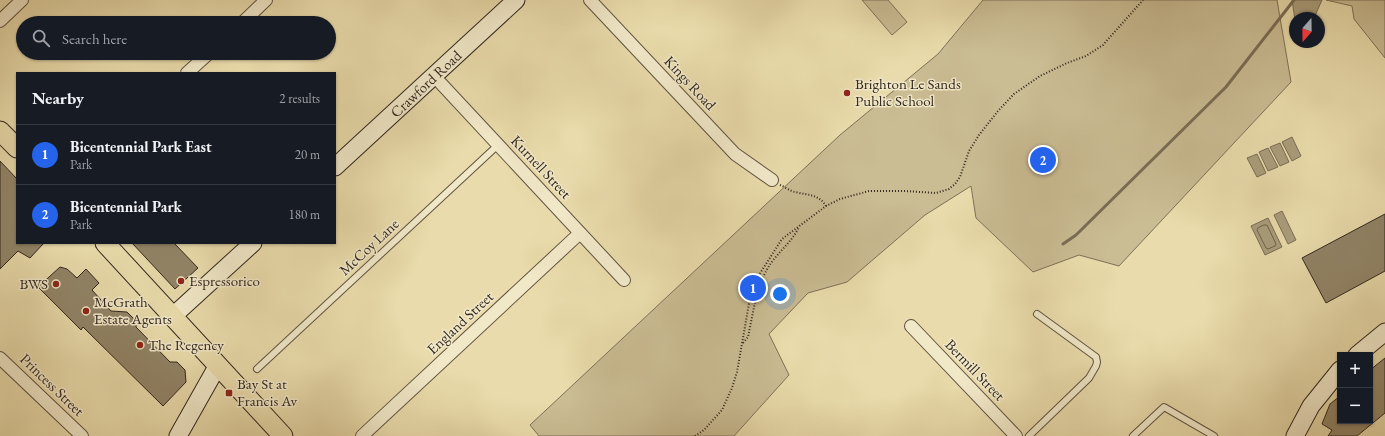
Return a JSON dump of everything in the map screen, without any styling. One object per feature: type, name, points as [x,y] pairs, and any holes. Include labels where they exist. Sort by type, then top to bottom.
[{"type":"main road","points":[[0,131],[16,147]]},
{"type":"main road","points":[[106,244],[283,436]]},
{"type":"street","points":[[0,21],[22,0]]},
{"type":"street","points":[[249,16],[266,0]]},
{"type":"street","name":"Crawford Road","points":[[336,166],[516,0]]},
{"type":"street","name":"Kings Road","points":[[590,0],[735,154],[772,180]]},
{"type":"street","points":[[188,72],[201,60]]},
{"type":"street","name":"Kurnell Street","points":[[434,76],[624,280]]},
{"type":"street","name":"England Street","points":[[362,436],[580,233]]},
{"type":"street","points":[[173,316],[252,244]]},
{"type":"street","name":"Bermill Street","points":[[911,326],[1016,436]]},
{"type":"street","points":[[1361,352],[1385,332]]},
{"type":"street","name":"Princess Street","points":[[0,358],[82,436]]},
{"type":"street","points":[[178,436],[218,365]]},
{"type":"street","points":[[1295,436],[1311,406],[1337,374]]},
{"type":"lane","name":"McCoy Lane","points":[[257,369],[498,145]]},
{"type":"lane","points":[[1028,436],[1089,378],[1097,362],[1096,357],[1037,314]]},
{"type":"lane","points":[[1133,436],[1164,407],[1214,436]]},
{"type":"path","points":[[695,436],[704,430],[722,410],[732,388],[750,298],[757,278],[782,239],[826,206],[869,191],[936,193],[949,189],[960,177],[969,151],[979,135],[1014,94],[1040,76],[1086,56],[1102,45],[1143,0]]},
{"type":"path","points":[[772,180],[793,192],[822,200],[826,206]]},
{"type":"path","points":[[742,344],[748,337],[759,288],[769,267],[794,236],[800,225]]},
{"type":"shaded area","points":[[862,0],[888,0],[907,22],[892,35]]},
{"type":"shaded area","points":[[983,0],[1277,0],[1291,82],[1119,266],[1079,255],[1033,272],[976,218],[971,186],[925,215],[847,282],[808,293],[769,334],[789,375],[734,436],[539,436],[530,425],[840,135],[938,54]]},
{"type":"shaded area","points":[[1326,0],[1385,0],[1385,58],[1354,19],[1352,6]]},
{"type":"water","points":[[1292,0],[1322,0],[1317,12],[1294,12]]},
{"type":"water","points":[[1292,137],[1301,156],[1292,161],[1282,142]]},
{"type":"water","points":[[1280,143],[1289,162],[1280,166],[1270,147]]},
{"type":"water","points":[[1268,148],[1278,167],[1268,171],[1259,152]]},
{"type":"water","points":[[1257,154],[1266,173],[1257,177],[1247,158]]},
{"type":"water","points":[[1282,211],[1296,240],[1288,244],[1274,215]]},
{"type":"water","points":[[1268,218],[1282,247],[1265,255],[1251,226]]},
{"type":"building","points":[[0,161],[16,178],[16,244],[43,244],[30,258],[18,251],[0,269]]},
{"type":"building","points":[[1385,214],[1385,271],[1326,303],[1302,258]]},
{"type":"building","points":[[133,244],[175,244],[198,268],[175,289]]},
{"type":"building","points":[[60,267],[67,269],[77,278],[86,269],[99,283],[92,290],[111,311],[127,312],[136,321],[136,327],[170,362],[177,362],[185,370],[186,382],[163,406],[83,327],[81,330],[38,287]]},
{"type":"building","points":[[1385,358],[1385,413],[1373,423],[1373,388],[1373,368]]},
{"type":"building","points":[[1337,398],[1337,424],[1372,424],[1357,436],[1328,436],[1332,430],[1322,424],[1330,404]]},
{"type":"waterway","points":[[1063,244],[1076,235],[1226,87],[1294,0]]},
{"type":"place","name":"Brighton Le Sands Public School","points":[[847,93]]},
{"type":"place","name":"Bicentennial Park","points":[[1043,160]]},
{"type":"place","name":"Espressorico","points":[[181,281]]},
{"type":"place","name":"BWS","points":[[56,284]]},
{"type":"place","name":"Bicentennial Park East","points":[[753,288]]},
{"type":"place","name":"McGrath Estate Agents","points":[[86,311]]},
{"type":"place","name":"The Regency","points":[[140,345]]},
{"type":"place","name":"Bay St at Francis Av","points":[[229,393]]}]
